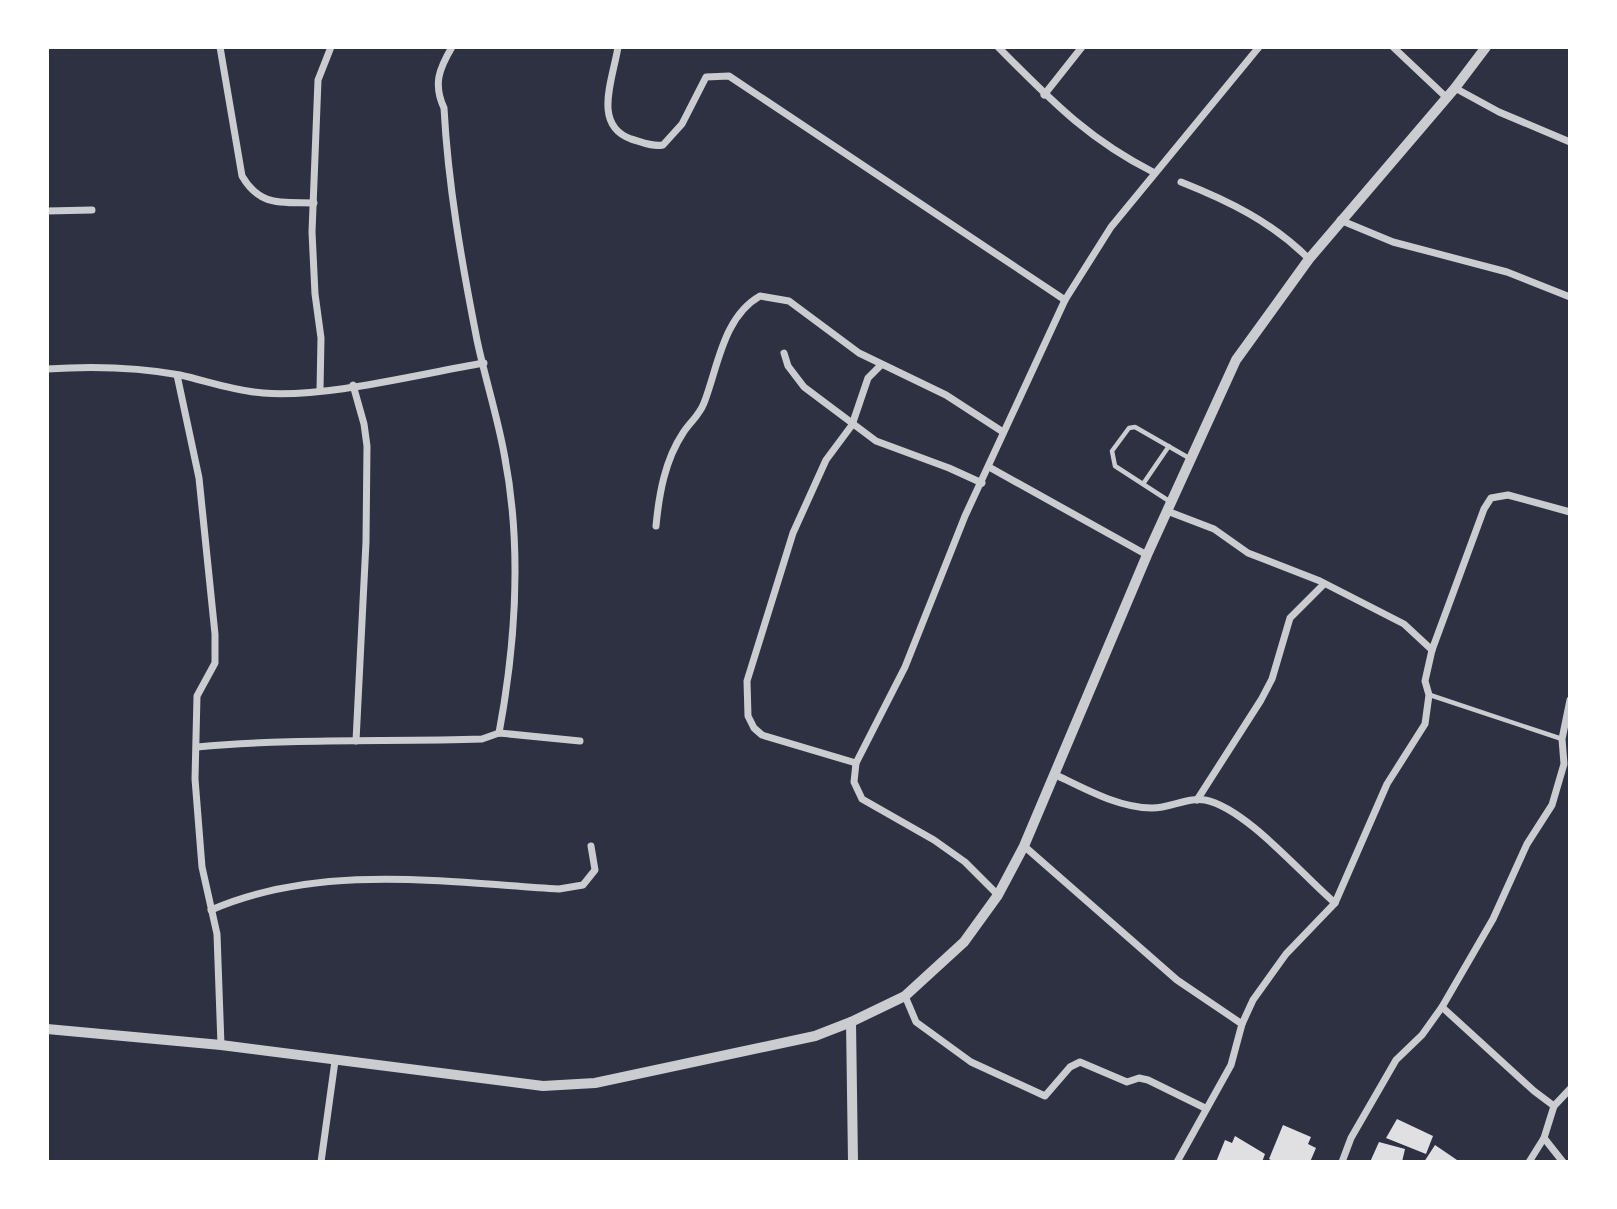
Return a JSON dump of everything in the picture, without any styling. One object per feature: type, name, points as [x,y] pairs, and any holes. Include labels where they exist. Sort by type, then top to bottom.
[{"type":"street","points":[[219,47],[242,176],[253,194],[276,202],[314,203]]},
{"type":"street","points":[[320,390],[321,338],[313,268],[314,203],[318,80],[331,47]]},
{"type":"street","points":[[452,47],[437,73],[438,95],[444,108],[457,221],[484,363],[505,454],[515,546],[512,629],[499,733]]},
{"type":"street","points":[[618,47],[608,115],[612,128],[623,136],[656,146],[663,145],[682,124],[706,77],[729,76],[1065,300]]},
{"type":"street","points":[[998,47],[1078,126],[1116,153],[1153,172]]},
{"type":"street","points":[[1044,95],[1082,47]]},
{"type":"street","points":[[998,895],[965,862],[944,847],[906,822],[862,799],[854,782],[856,763],[905,667],[965,516],[1065,300],[1092,254],[1153,172],[1259,47]]},
{"type":"street","points":[[1394,47],[1447,98]]},
{"type":"street","points":[[47,1029],[220,1045],[502,1082],[569,1086],[595,1083],[814,1036],[905,996],[964,942],[998,895],[1024,846],[1147,555],[1236,360],[1340,220],[1447,98],[1486,47]]},
{"type":"street","points":[[1455,88],[1499,112],[1570,142]]},
{"type":"street","points":[[1181,181],[1227,200],[1268,224],[1309,259]]},
{"type":"street","points":[[47,211],[92,210]]},
{"type":"street","points":[[1340,220],[1393,242],[1507,272],[1570,297]]},
{"type":"street","points":[[656,526],[659,494],[667,467],[683,432],[700,414],[720,352],[737,317],[752,301],[767,295],[789,301],[859,353],[946,395],[1003,432]]},
{"type":"street","points":[[784,353],[793,374],[804,387],[876,441],[949,468],[982,484]]},
{"type":"street","points":[[47,369],[111,367],[177,375],[262,393],[320,390],[484,363]]},
{"type":"street","points":[[856,763],[762,734],[754,728],[746,698],[750,669],[798,520],[826,460],[852,425],[861,392],[868,378],[881,365]]},
{"type":"street","points":[[177,375],[199,478],[215,634],[215,663],[197,696],[197,747],[200,840],[220,966],[220,1045]]},
{"type":"street","points":[[353,385],[365,424],[367,446],[366,542],[355,741]]},
{"type":"street","points":[[989,467],[1147,555]]},
{"type":"street","points":[[1177,1162],[1231,1065],[1242,1024],[1269,974],[1335,903],[1387,784],[1425,724],[1429,695],[1425,681],[1432,650],[1484,509],[1491,498],[1508,495],[1570,512]]},
{"type":"street","points":[[1169,507],[1214,529],[1248,553],[1324,583],[1404,624],[1432,650]]},
{"type":"street","points":[[1197,800],[1272,679],[1290,618],[1324,583]]},
{"type":"street","points":[[1342,1162],[1351,1138],[1396,1060],[1422,1035],[1442,1007],[1493,919],[1527,844],[1552,805],[1564,764],[1562,739],[1570,700]]},
{"type":"street","points":[[197,747],[284,740],[482,739],[499,733],[580,741]]},
{"type":"street","points":[[1056,775],[1104,797],[1150,808],[1197,800],[1220,805],[1234,814],[1335,903]]},
{"type":"street","points":[[211,909],[269,889],[345,881],[559,889],[583,885],[595,870],[591,846]]},
{"type":"street","points":[[1024,846],[1177,981],[1242,1024]]},
{"type":"street","points":[[905,996],[916,1022],[971,1062],[1045,1096],[1070,1067],[1080,1062],[1127,1083],[1139,1078],[1148,1080],[1205,1108]]},
{"type":"street","points":[[1442,1007],[1554,1106]]},
{"type":"street","points":[[851,1022],[853,1162]]},
{"type":"street","points":[[321,1162],[335,1061]]},
{"type":"street","points":[[1529,1162],[1544,1138],[1554,1106],[1570,1089]]},
{"type":"street","points":[[1544,1138],[1563,1162]]},
{"type":"lane","points":[[1169,507],[1143,484],[1115,466],[1112,451],[1129,428],[1135,428],[1190,458]]},
{"type":"lane","points":[[1143,484],[1168,446]]},
{"type":"lane","points":[[1429,695],[1562,739]]},
{"type":"building","points":[[1397,1119],[1433,1136],[1426,1154],[1386,1138]]},
{"type":"building","points":[[1283,1125],[1311,1137],[1308,1144],[1316,1148],[1310,1162],[1275,1162],[1269,1159]]},
{"type":"building","points":[[1235,1136],[1265,1154],[1262,1162],[1216,1162],[1225,1140],[1232,1143]]},
{"type":"building","points":[[1379,1142],[1405,1149],[1402,1162],[1370,1162]]},
{"type":"building","points":[[1435,1145],[1457,1160],[1456,1162],[1424,1162]]}]
